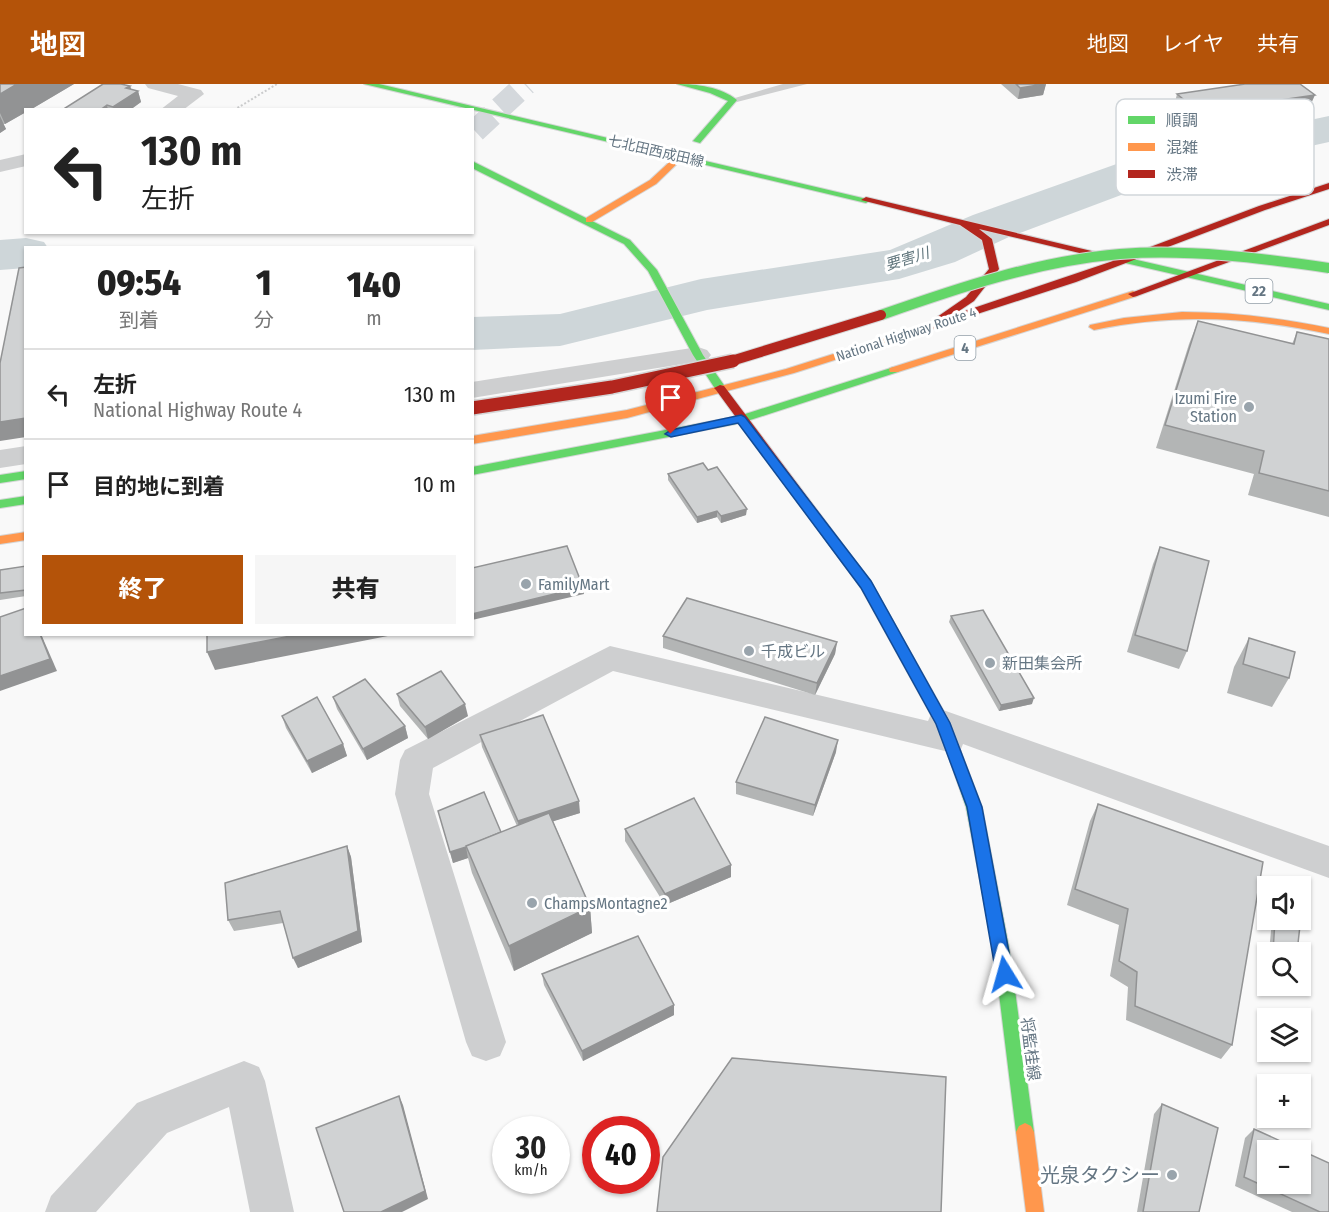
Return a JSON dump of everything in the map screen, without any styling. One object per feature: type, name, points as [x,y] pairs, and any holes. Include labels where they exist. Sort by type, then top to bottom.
[{"type":"main road","name":"七北田西成田線","points":[[368,84],[471,108]]},
{"type":"main road","points":[[681,84],[713,91],[733,100],[697,142]]},
{"type":"main road","name":"七北田西成田線","points":[[474,109],[1124,260]]},
{"type":"main road","points":[[589,220],[652,182],[680,157]]},
{"type":"main road","name":"将監桂線","points":[[474,165],[589,220],[627,242],[652,270],[693,346],[741,419],[866,585],[946,731],[974,807],[1002,952],[1035,1212]]},
{"type":"main road","name":"National Highway Route 4","points":[[1314,191],[1329,186]]},
{"type":"main road","name":"National Highway Route 4","points":[[474,440],[627,414],[722,391],[1072,280],[1304,195]]},
{"type":"main road","name":"National Highway Route 4","points":[[474,471],[741,419],[1114,301],[1329,222]]},
{"type":"main road","points":[[931,326],[970,299],[994,269],[987,239],[964,224]]},
{"type":"main road","points":[[1114,239],[1157,248]]},
{"type":"main road","name":"22","points":[[1157,248],[1306,279]]},
{"type":"main road","points":[[474,408],[668,377],[749,357],[980,283],[1054,263],[1112,255],[1177,253],[1280,260],[1329,268]]},
{"type":"main road","name":"22","points":[[1124,260],[1329,307]]},
{"type":"main road","points":[[1075,333],[1118,320],[1206,314],[1264,319],[1329,331]]},
{"type":"main road","points":[[951,352],[993,354]]},
{"type":"main road","points":[[0,479],[24,475]]},
{"type":"main road","points":[[0,504],[24,500]]},
{"type":"street","points":[[155,84],[194,94],[172,108]]},
{"type":"street","points":[[0,166],[24,160]]},
{"type":"street","points":[[474,390],[693,346]]},
{"type":"street","points":[[0,459],[24,455]]},
{"type":"street","points":[[486,1042],[412,794],[417,760],[610,658],[946,731],[1329,862]]},
{"type":"street","points":[[67,1212],[152,1118],[244,1081],[272,1212]]},
{"type":"lane","points":[[733,100],[770,89],[802,84]]},
{"type":"path","points":[[237,108],[277,84]]},
{"type":"building","points":[[0,84],[17,84],[0,94]]},
{"type":"building","points":[[103,84],[121,84],[138,91],[113,107],[107,105],[103,108],[65,108]]},
{"type":"building","points":[[1016,84],[1044,84],[1020,88]]},
{"type":"building","points":[[1245,84],[1300,84],[1315,95],[1288,99],[1183,99],[1177,94]]},
{"type":"building","points":[[24,267],[24,418],[0,422],[0,363],[19,268]]},
{"type":"building","name":"Izumi Fire Station","points":[[1198,321],[1294,344],[1297,332],[1329,339],[1329,491],[1259,473],[1264,451],[1165,425]]},
{"type":"building","points":[[703,463],[708,470],[717,467],[747,509],[721,516],[717,511],[697,517],[668,474]]},
{"type":"building","name":"FamilyMart","points":[[567,546],[583,587],[474,614],[474,568]]},
{"type":"building","points":[[1160,547],[1209,561],[1187,651],[1135,635]]},
{"type":"building","points":[[24,566],[24,590],[0,593],[0,570]]},
{"type":"building","name":"千成ビル","points":[[687,598],[837,642],[817,683],[663,636]]},
{"type":"building","points":[[24,609],[24,636],[41,636],[50,659],[0,676],[0,617]]},
{"type":"building","name":"新田集会所","points":[[983,610],[1034,698],[1001,705],[951,616]]},
{"type":"building","points":[[207,636],[291,636],[207,652]]},
{"type":"building","points":[[1249,638],[1295,652],[1289,678],[1243,664]]},
{"type":"building","points":[[441,671],[465,704],[425,727],[397,694]]},
{"type":"building","points":[[365,679],[405,726],[363,749],[333,697]]},
{"type":"building","points":[[317,697],[343,744],[307,761],[282,716]]},
{"type":"building","points":[[543,715],[579,801],[518,821],[480,735]]},
{"type":"building","points":[[765,717],[838,740],[815,805],[736,782]]},
{"type":"building","points":[[484,792],[501,832],[450,852],[438,811]]},
{"type":"building","points":[[694,798],[731,865],[665,894],[625,829]]},
{"type":"building","points":[[1098,804],[1263,862],[1261,876],[1257,876],[1257,897],[1232,1045],[1135,1006],[1137,972],[1119,961],[1128,909],[1075,889]]},
{"type":"building","name":"ChampsMontagne2","points":[[549,813],[590,907],[509,946],[466,846]]},
{"type":"building","points":[[347,846],[358,931],[293,958],[280,911],[228,920],[225,883]]},
{"type":"building","points":[[1274,930],[1300,930],[1298,942],[1274,942]]},
{"type":"building","points":[[638,936],[674,1005],[582,1051],[542,974]]},
{"type":"building","points":[[732,1058],[946,1077],[941,1212],[657,1212],[663,1157]]},
{"type":"building","points":[[399,1096],[425,1191],[381,1212],[344,1212],[316,1128]]},
{"type":"building","name":"光泉タクシー","points":[[1162,1104],[1218,1128],[1199,1212],[1143,1212]]},
{"type":"building","points":[[1254,1129],[1278,1140],[1257,1140],[1257,1183],[1244,1177]]},
{"type":"building","points":[[1311,1155],[1329,1163],[1329,1212],[1320,1212],[1281,1194],[1311,1194]]},
{"type":"waterway","name":"要害川","points":[[1314,132],[1329,129]]},
{"type":"waterway","name":"要害川","points":[[474,334],[560,330],[642,312],[701,295],[899,264],[937,251],[991,226],[1116,181]]},
{"type":"waterway","name":"要害川","points":[[0,255],[24,253]]},
{"type":"tunnel","points":[[475,131],[526,84]]},
{"type":"traffic: fast","points":[[368,84],[471,108]]},
{"type":"traffic: fast","points":[[681,84],[713,91],[733,100],[697,141]]},
{"type":"traffic: fast","points":[[474,109],[866,200]]},
{"type":"traffic: fast","points":[[474,165],[627,242],[652,270],[698,355],[720,388]]},
{"type":"traffic: fast","points":[[881,315],[1009,274],[1061,262],[1118,254],[1208,254],[1329,268]]},
{"type":"traffic: fast","points":[[1124,260],[1329,307]]},
{"type":"traffic: fast","points":[[474,471],[741,419],[894,370]]},
{"type":"traffic: fast","points":[[0,479],[24,475]]},
{"type":"traffic: fast","points":[[0,504],[24,500]]},
{"type":"traffic: fast","points":[[954,752],[974,807],[1002,953],[1025,1132]]},
{"type":"traffic: slow","points":[[589,220],[653,182],[680,157]]},
{"type":"traffic: slow","points":[[894,370],[1133,294]]},
{"type":"traffic: slow","points":[[1094,327],[1153,317],[1212,315],[1270,320],[1329,331]]},
{"type":"traffic: slow","points":[[474,440],[627,414],[790,371],[934,325]]},
{"type":"traffic: slow","points":[[0,540],[24,536]]},
{"type":"traffic: slow","points":[[1025,1132],[1035,1212]]},
{"type":"traffic: jam","points":[[1314,191],[1329,186]]},
{"type":"traffic: jam","points":[[934,325],[1072,280],[1302,195]]},
{"type":"traffic: jam","points":[[866,200],[1117,259]]},
{"type":"traffic: jam","points":[[1133,294],[1329,222]]},
{"type":"traffic: jam","points":[[931,326],[970,299],[994,269],[987,239],[964,224]]},
{"type":"traffic: jam","points":[[474,408],[612,387],[715,366],[881,315]]},
{"type":"traffic: jam","points":[[720,388],[866,585],[943,723],[954,752]]},
{"type":"place","name":"Izumi Fire Station","points":[[1249,407]]},
{"type":"place","name":"FamilyMart","points":[[526,584]]},
{"type":"place","name":"千成ビル","points":[[749,651]]},
{"type":"place","name":"新田集会所","points":[[990,663]]},
{"type":"place","name":"ChampsMontagne2","points":[[532,903]]},
{"type":"place","name":"光泉タクシー","points":[[1172,1175]]},
{"type":"route","points":[[671,434],[741,419],[866,585],[943,723],[974,807],[1005,974]]}]
